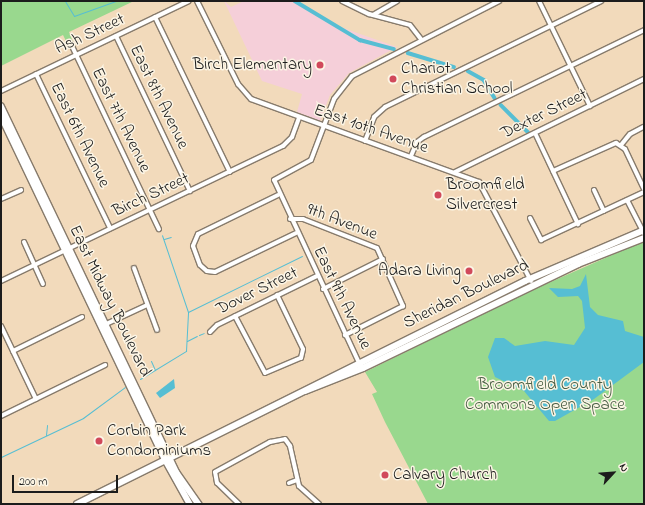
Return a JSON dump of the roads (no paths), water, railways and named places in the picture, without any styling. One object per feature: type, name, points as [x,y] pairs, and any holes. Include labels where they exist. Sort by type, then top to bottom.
[{"type":"main road","name":"East Midway Boulevard","points":[[1,106],[67,249]]},
{"type":"main road","name":"East Midway Boulevard","points":[[1,115],[190,504]]},
{"type":"main road","name":"Sheridan Boulevard","points":[[77,504],[87,502],[167,458],[305,391],[358,362],[529,279],[643,231]]},
{"type":"main road","name":"Sheridan Boulevard","points":[[305,391],[362,369],[533,285],[644,238]]},
{"type":"main road","name":"East Midway Boulevard","points":[[167,458],[184,486],[199,504]]},
{"type":"street","name":"Ash Street","points":[[1,91],[189,1]]},
{"type":"street","name":"East 10th Avenue","points":[[197,1],[242,90],[261,104],[455,172],[483,186],[533,285]]},
{"type":"street","points":[[342,1],[373,15],[413,26],[421,39]]},
{"type":"street","points":[[373,15],[397,1]]},
{"type":"street","points":[[296,233],[215,272],[204,269],[198,259],[194,246],[198,234],[278,195],[274,184],[275,178],[311,160],[334,100],[352,76],[421,39],[499,1]]},
{"type":"street","points":[[538,1],[590,106]]},
{"type":"street","points":[[365,141],[374,117],[385,107],[601,1]]},
{"type":"street","points":[[156,17],[230,172]]},
{"type":"street","points":[[411,156],[417,142],[424,137],[644,30]]},
{"type":"street","name":"East 8th Avenue","points":[[116,36],[190,191]]},
{"type":"street","name":"East 7th Avenue","points":[[71,44],[159,229]]},
{"type":"street","name":"East 6th Avenue","points":[[36,74],[110,228]]},
{"type":"street","points":[[643,80],[644,86]]},
{"type":"street","name":"Dexter Street","points":[[455,172],[643,80]]},
{"type":"street","name":"Birch Street","points":[[1,281],[286,144],[299,118]]},
{"type":"street","points":[[553,171],[610,144],[621,144],[630,134],[644,127]]},
{"type":"street","points":[[535,133],[578,224]]},
{"type":"street","points":[[530,218],[541,240],[578,224],[644,190],[621,144]]},
{"type":"street","points":[[1,199],[21,190]]},
{"type":"street","points":[[594,190],[604,211]]},
{"type":"street","name":"East 9th Avenue","points":[[278,195],[362,369]]},
{"type":"street","points":[[627,200],[643,231]]},
{"type":"street","name":"9th Avenue","points":[[290,219],[302,219],[376,246],[383,259],[403,306],[346,335]]},
{"type":"street","points":[[24,242],[43,284]]},
{"type":"street","points":[[323,289],[383,259]]},
{"type":"street","points":[[134,268],[157,330]]},
{"type":"street","name":"Dover Street","points":[[210,332],[235,316],[317,276]]},
{"type":"street","points":[[235,316],[265,373],[301,358],[303,349],[277,295]]},
{"type":"street","points":[[104,326],[147,305]]},
{"type":"street","points":[[13,351],[82,317]]},
{"type":"street","points":[[1,326],[36,399]]},
{"type":"street","points":[[1,416],[106,365]]},
{"type":"street","points":[[285,440],[287,435]]},
{"type":"street","points":[[239,504],[217,484],[212,473],[219,467],[270,442],[285,440]]},
{"type":"street","points":[[285,440],[292,449],[297,480],[304,494],[319,504]]},
{"type":"street","points":[[289,483],[297,480]]},
{"type":"water","points":[[586,274],[590,307],[598,315],[623,321],[625,331],[644,337],[644,362],[594,399],[555,421],[549,421],[524,391],[495,377],[488,357],[495,338],[504,338],[515,346],[545,341],[574,345],[585,328],[582,301],[578,296],[558,297],[549,288],[572,289],[580,286]]},
{"type":"water","points":[[174,379],[175,388],[160,398],[156,393]]},
{"type":"waterway","points":[[65,1],[74,16],[116,1]]},
{"type":"waterway","points":[[295,1],[360,40],[394,49]]},
{"type":"waterway","points":[[408,53],[454,67]]},
{"type":"waterway","points":[[468,71],[484,80],[495,98]]},
{"type":"waterway","points":[[501,105],[528,132]]},
{"type":"waterway","points":[[140,379],[186,351],[188,312],[162,235]]},
{"type":"waterway","points":[[164,239],[171,237]]},
{"type":"waterway","points":[[188,312],[302,256]]},
{"type":"waterway","points":[[199,335],[204,333]]},
{"type":"waterway","points":[[187,341],[197,336]]},
{"type":"waterway","points":[[151,361],[155,370]]},
{"type":"waterway","points":[[1,457],[83,418],[125,387]]},
{"type":"waterway","points":[[46,435],[47,425]]},
{"type":"place","name":"Birch Elementary","points":[[320,65]]},
{"type":"place","name":"Chariot Christian School","points":[[393,79]]},
{"type":"place","name":"Broomfield Silvercrest","points":[[438,195]]},
{"type":"place","name":"Adara Living","points":[[469,271]]},
{"type":"place","name":"Corbin Park Condominiums","points":[[99,441]]},
{"type":"place","name":"Calvary Church","points":[[385,475]]},
{"type":"park label","name":"Broomfield County Commons Open Space","points":[[545,395]]}]
